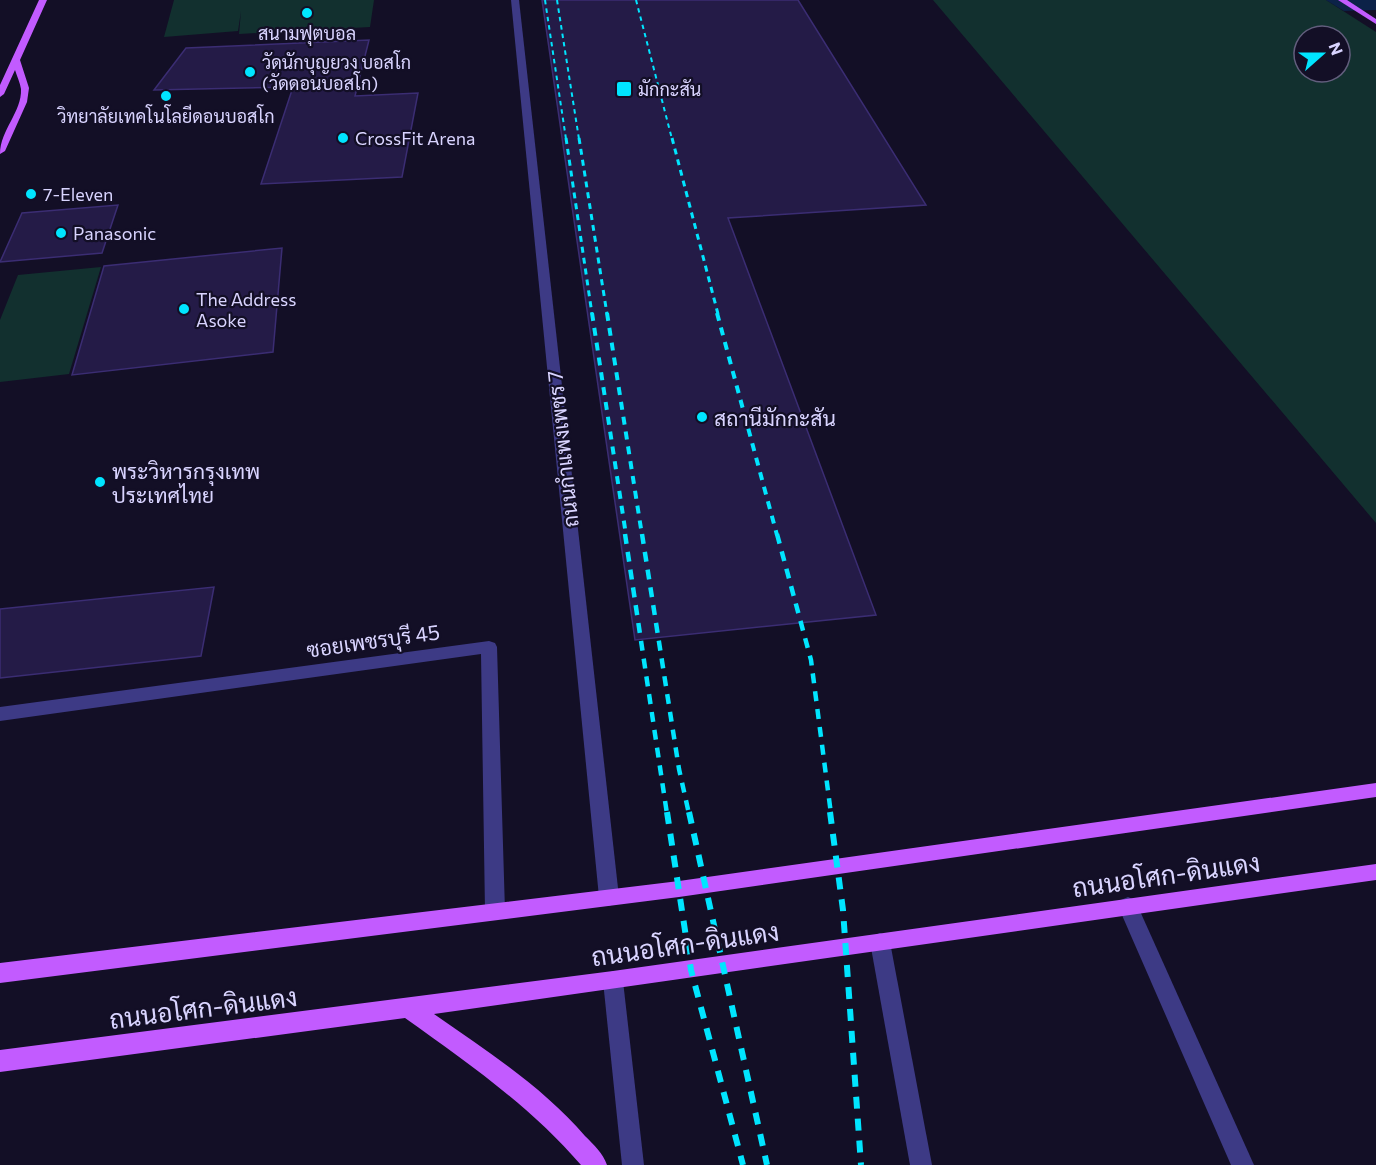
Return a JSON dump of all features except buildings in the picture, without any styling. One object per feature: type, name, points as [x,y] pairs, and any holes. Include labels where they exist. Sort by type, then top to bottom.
[{"type":"main road","points":[[0,94],[43,0]]},
{"type":"main road","points":[[1342,0],[1373,19]]},
{"type":"main road","points":[[0,74],[16,60]]},
{"type":"main road","points":[[0,151],[23,102],[25,88],[16,60]]},
{"type":"main road","points":[[0,973],[609,897],[1376,790]]},
{"type":"main road","name":"ถนนอโศก-ดินแดง","points":[[0,1061],[613,981],[1376,872]]},
{"type":"main road","points":[[408,1008],[504,1076],[563,1127],[596,1165]]},
{"type":"street","name":"ถนนกำแพงเพชร 7","points":[[515,0],[609,897]]},
{"type":"street","name":"ซอยเพชรบุรี 45","points":[[0,714],[489,647],[495,911]]},
{"type":"street","points":[[1128,906],[1244,1165]]},
{"type":"street","points":[[880,942],[921,1165]]},
{"type":"street","points":[[613,981],[633,1165]]},
{"type":"green space","name":"สนามฟุตบอล","points":[[174,0],[374,0],[370,27],[239,34],[241,11],[238,31],[164,37]]},
{"type":"green space","points":[[933,0],[1326,0],[1376,32],[1376,523]]},
{"type":"green space","points":[[101,267],[69,374],[0,382],[0,320],[18,275]]},
{"type":"water","points":[[1326,0],[1376,0],[1376,10],[1344,11]]},
{"type":"railway","points":[[545,0],[566,139]]},
{"type":"railway","points":[[557,0],[579,139]]},
{"type":"railway","points":[[636,0],[672,139]]},
{"type":"railway","points":[[566,138],[592,314]]},
{"type":"railway","points":[[579,138],[607,314]]},
{"type":"railway","points":[[672,138],[718,314]]},
{"type":"railway","points":[[592,313],[626,535]]},
{"type":"railway","points":[[607,313],[642,535]]},
{"type":"railway","points":[[717,313],[777,535]]},
{"type":"railway","points":[[625,534],[667,814]]},
{"type":"railway","points":[[642,534],[679,769],[689,814]]},
{"type":"railway","points":[[777,534],[811,660],[831,814]]},
{"type":"railway","points":[[667,812],[691,970],[743,1165]]},
{"type":"railway","points":[[689,812],[767,1165]]},
{"type":"railway","points":[[830,812],[843,910],[861,1165]]},
{"type":"place","name":"สนามฟุตบอล","points":[[307,13]]},
{"type":"place","name":"วัดนักบุญยวง บอสโก (วัดดอนบอสโก)","points":[[250,72]]},
{"type":"place","name":"มักกะสัน","points":[[624,89]]},
{"type":"place","name":"วิทยาลัยเทคโนโลยีดอนบอสโก","points":[[166,96]]},
{"type":"place","name":"CrossFit Arena","points":[[343,138]]},
{"type":"place","name":"7-Eleven","points":[[31,194]]},
{"type":"place","name":"Panasonic","points":[[61,233]]},
{"type":"place","name":"The Address Asoke","points":[[184,309]]},
{"type":"place","name":"สถานีมักกะสัน","points":[[702,417]]},
{"type":"place","name":"พระวิหารกรุงเทพ ประเทศไทย","points":[[100,482]]}]
